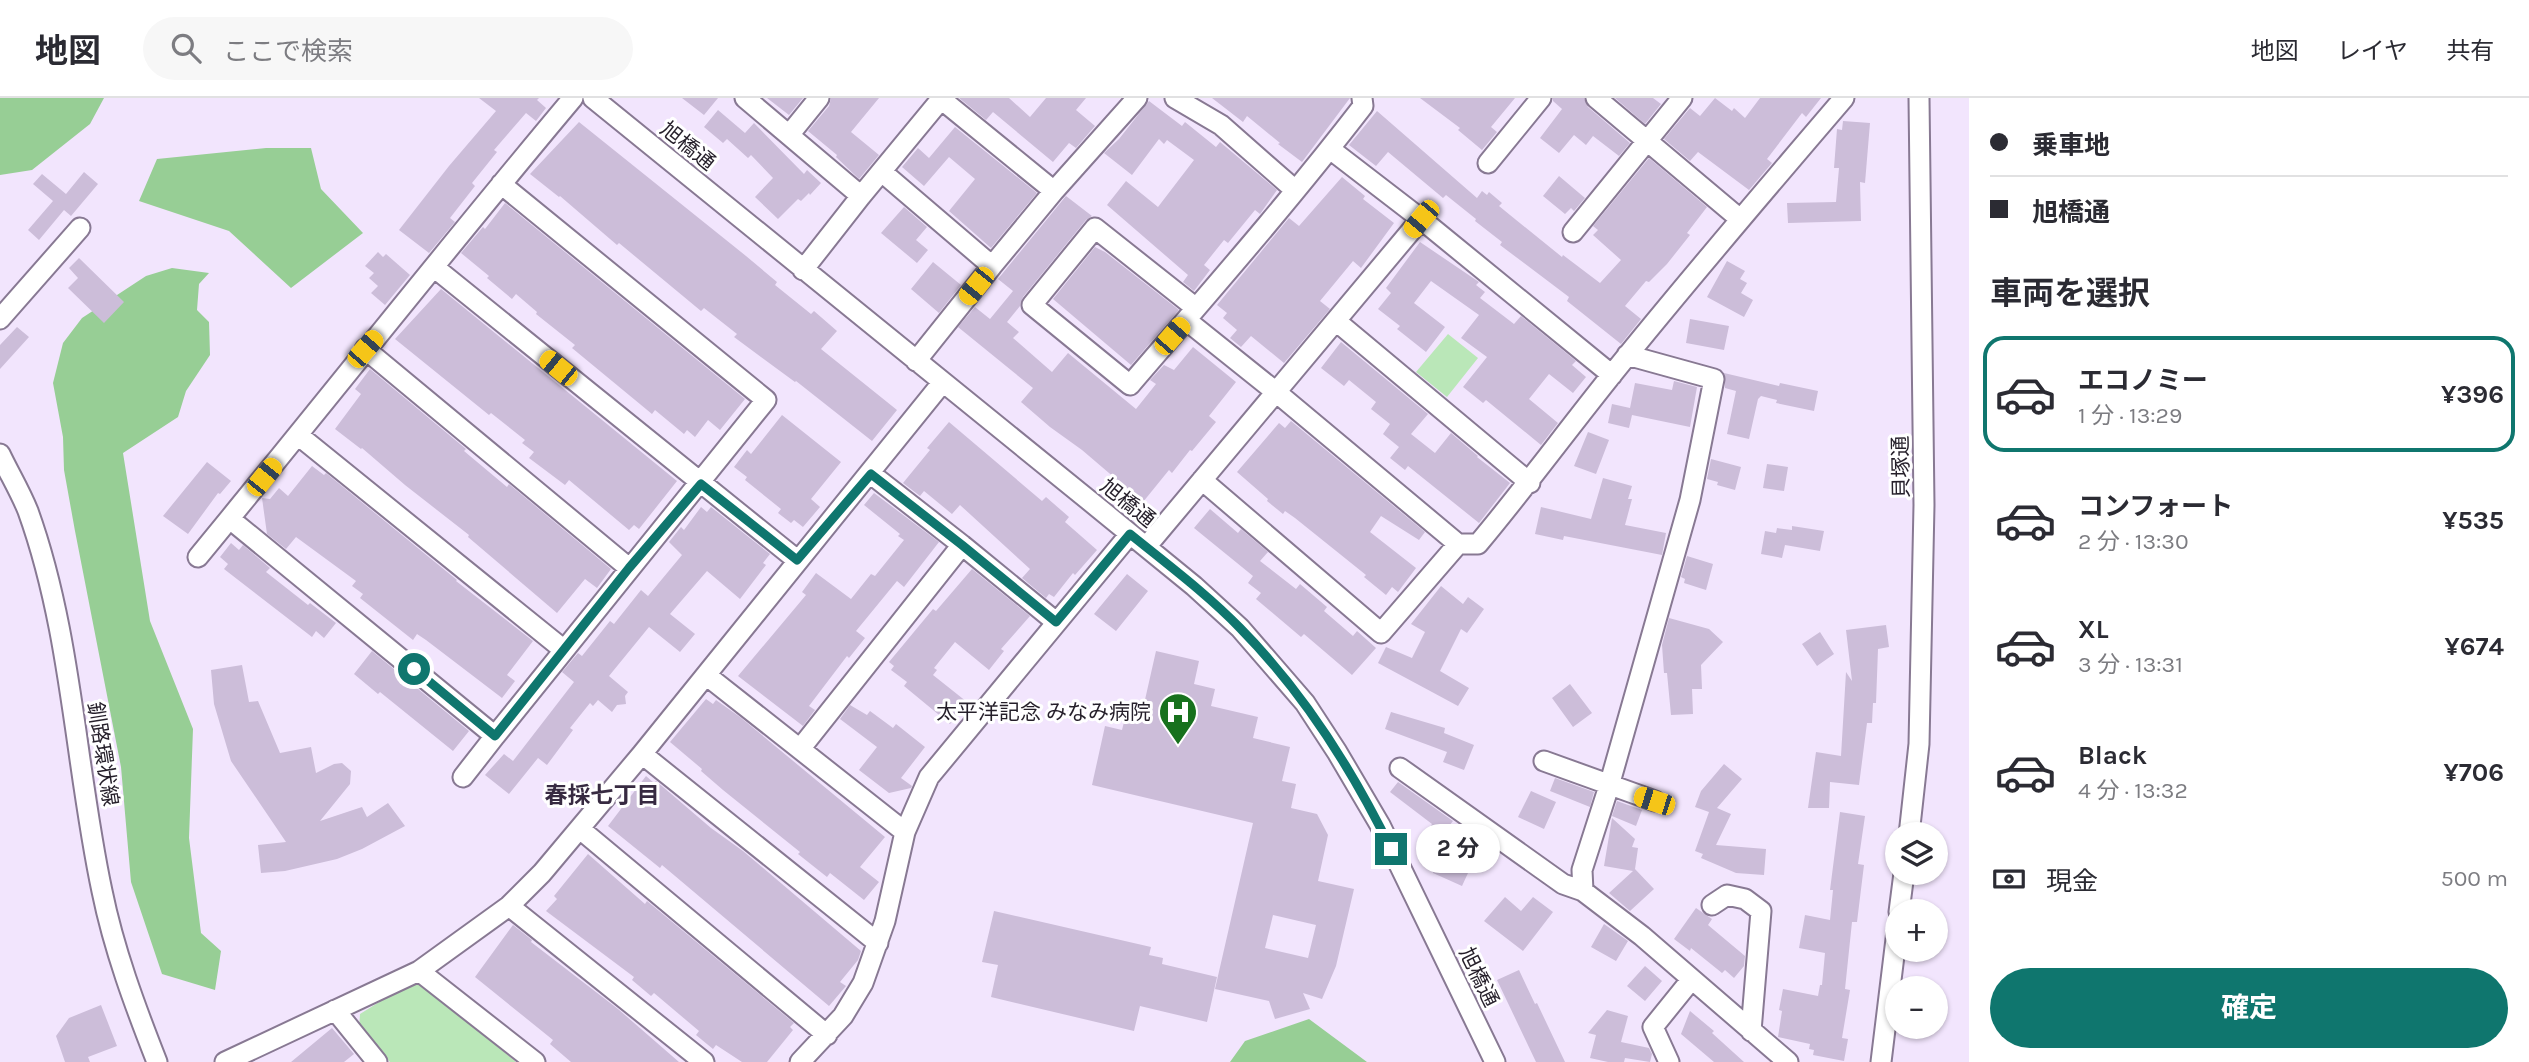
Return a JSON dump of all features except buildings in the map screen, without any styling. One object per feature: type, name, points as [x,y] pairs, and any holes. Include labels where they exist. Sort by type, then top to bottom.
[{"type":"street","points":[[198,557],[365,349],[435,268],[573,98]]},
{"type":"street","name":"旭橋通","points":[[593,98],[1146,547],[1240,628],[1311,713],[1380,825],[1495,1062]]},
{"type":"street","points":[[746,98],[861,196]]},
{"type":"street","points":[[789,135],[819,98]]},
{"type":"street","points":[[803,270],[942,98],[1054,191]]},
{"type":"street","points":[[916,361],[1054,191],[1138,98]]},
{"type":"street","points":[[1175,98],[1221,125],[1295,190]]},
{"type":"street","points":[[1362,98],[1363,106],[1330,149],[1191,314],[1130,385],[1032,305],[1095,228],[1191,314],[1276,392],[1458,544],[1478,544],[1530,483],[1628,355],[1843,98]]},
{"type":"street","points":[[1488,163],[1541,98]]},
{"type":"street","points":[[1596,98],[1740,219]]},
{"type":"street","points":[[1573,232],[1682,98]]},
{"type":"street","name":"貝塚通","points":[[1910,822],[1919,744],[1924,505],[1919,98]]},
{"type":"street","points":[[1330,149],[1421,219],[1612,375]]},
{"type":"street","points":[[882,173],[992,266]]},
{"type":"street","points":[[463,777],[766,400],[501,184]]},
{"type":"street","points":[[1146,547],[1421,219]]},
{"type":"street","points":[[0,320],[80,228]]},
{"type":"street","points":[[435,268],[797,560]]},
{"type":"street","points":[[1336,321],[1530,483]]},
{"type":"street","points":[[365,349],[629,568]]},
{"type":"street","points":[[1583,891],[1583,870],[1690,500],[1714,379],[1628,355]]},
{"type":"street","points":[[239,1059],[419,971],[509,906],[580,829],[797,560],[871,474],[942,383]]},
{"type":"street","points":[[298,435],[564,650]]},
{"type":"street","name":"釧路環状線","points":[[0,454],[27,510],[51,592],[68,674],[102,891],[128,989],[157,1062]]},
{"type":"street","points":[[871,474],[1056,622]]},
{"type":"street","points":[[1202,480],[1381,633],[1458,544]]},
{"type":"street","points":[[230,519],[495,736]]},
{"type":"street","points":[[800,1062],[843,1016],[863,983],[878,943],[905,832],[929,777],[1130,534]]},
{"type":"street","points":[[800,749],[962,545]]},
{"type":"street","points":[[706,675],[905,832]]},
{"type":"street","points":[[642,754],[878,943]]},
{"type":"street","points":[[1544,761],[1654,801]]},
{"type":"street","points":[[1400,768],[1563,884],[1583,891],[1642,936],[1788,1062]]},
{"type":"street","points":[[580,829],[827,1035]]},
{"type":"street","points":[[1712,905],[1727,895],[1745,899],[1761,911],[1751,1031]]},
{"type":"street","points":[[509,906],[704,1062]]},
{"type":"street","points":[[1881,1062],[1893,962]]},
{"type":"street","points":[[419,971],[535,1062]]},
{"type":"street","points":[[1669,1062],[1653,1027],[1691,980]]},
{"type":"street","points":[[335,1010],[377,1062]]},
{"type":"green space","points":[[0,98],[104,98],[90,124],[32,170],[0,175]]},
{"type":"green space","points":[[266,148],[311,148],[321,189],[363,233],[291,288],[229,231],[139,201],[157,159]]},
{"type":"green space","points":[[172,268],[209,273],[199,284],[197,310],[209,322],[210,355],[186,391],[178,417],[123,453],[150,621],[193,729],[189,838],[201,933],[221,951],[215,990],[162,974],[131,882],[121,767],[64,470],[63,437],[53,383],[63,343],[82,318],[146,276]]},
{"type":"green space","points":[[1448,334],[1478,358],[1447,397],[1416,372]]},
{"type":"green space","points":[[408,984],[425,985],[516,1062],[390,1062],[359,1030],[360,1014]]},
{"type":"green space","points":[[1309,1019],[1367,1062],[1230,1062],[1245,1041]]},
{"type":"place","name":"太平洋記念 みなみ病院","points":[[1178,746]]},
{"type":"district","name":"春採七丁目","points":[[602,795]]},
{"type":"route","points":[[414,669],[495,736],[629,568],[701,484],[797,560],[871,474],[1056,622],[1130,534],[1240,628],[1305,703],[1337,752],[1391,849]]}]
